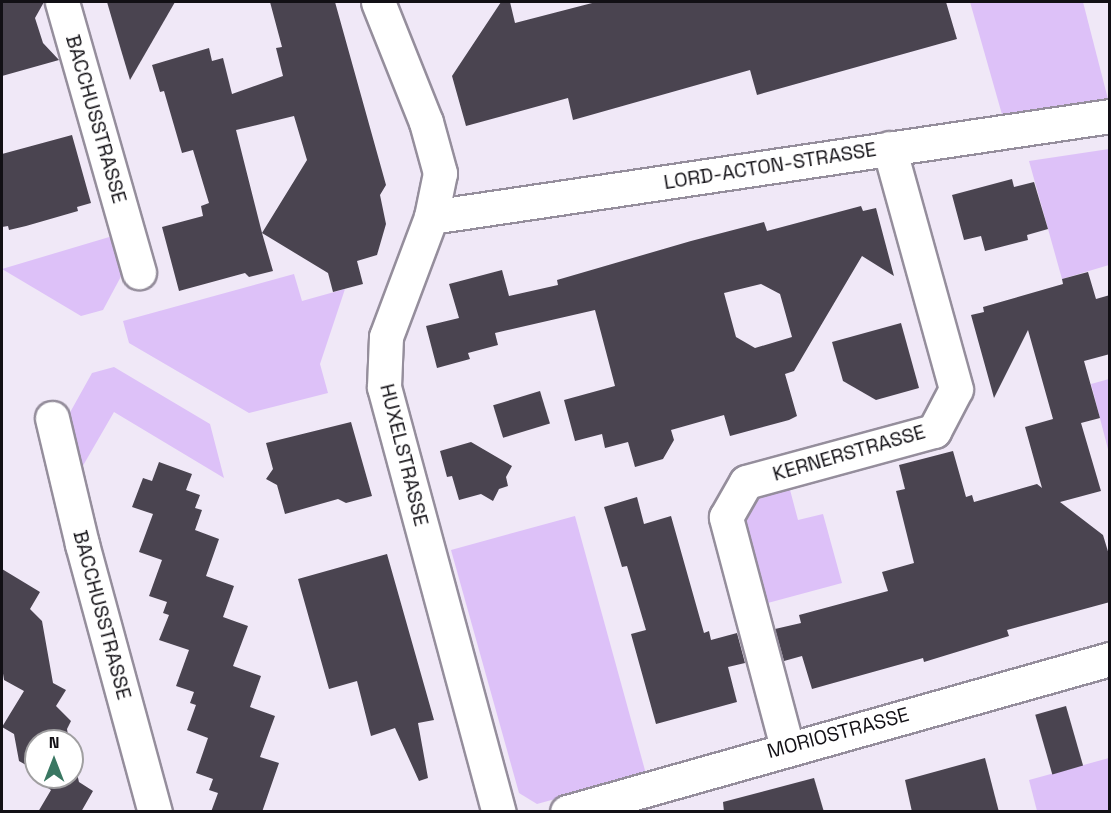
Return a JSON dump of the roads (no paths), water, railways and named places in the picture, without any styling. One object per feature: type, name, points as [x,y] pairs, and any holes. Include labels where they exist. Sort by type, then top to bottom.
[{"type":"street","name":"BACCHUSSTRASSE","points":[[62,2],[139,272]]},
{"type":"street","name":"HUXELSTRASSE","points":[[378,2],[436,149],[440,173],[431,217],[386,337],[384,387],[499,812]]},
{"type":"street","name":"LORD-ACTON-STRASSE","points":[[431,217],[1110,116]]},
{"type":"street","name":"KERNERSTRASSE","points":[[787,747],[726,517],[746,482],[934,431],[956,389],[889,148]]},
{"type":"street","name":"BACCHUSSTRASSE","points":[[52,418],[82,544],[155,812]]},
{"type":"street","name":"MORIOSTRASSE","points":[[567,812],[787,747],[1110,659]]}]
